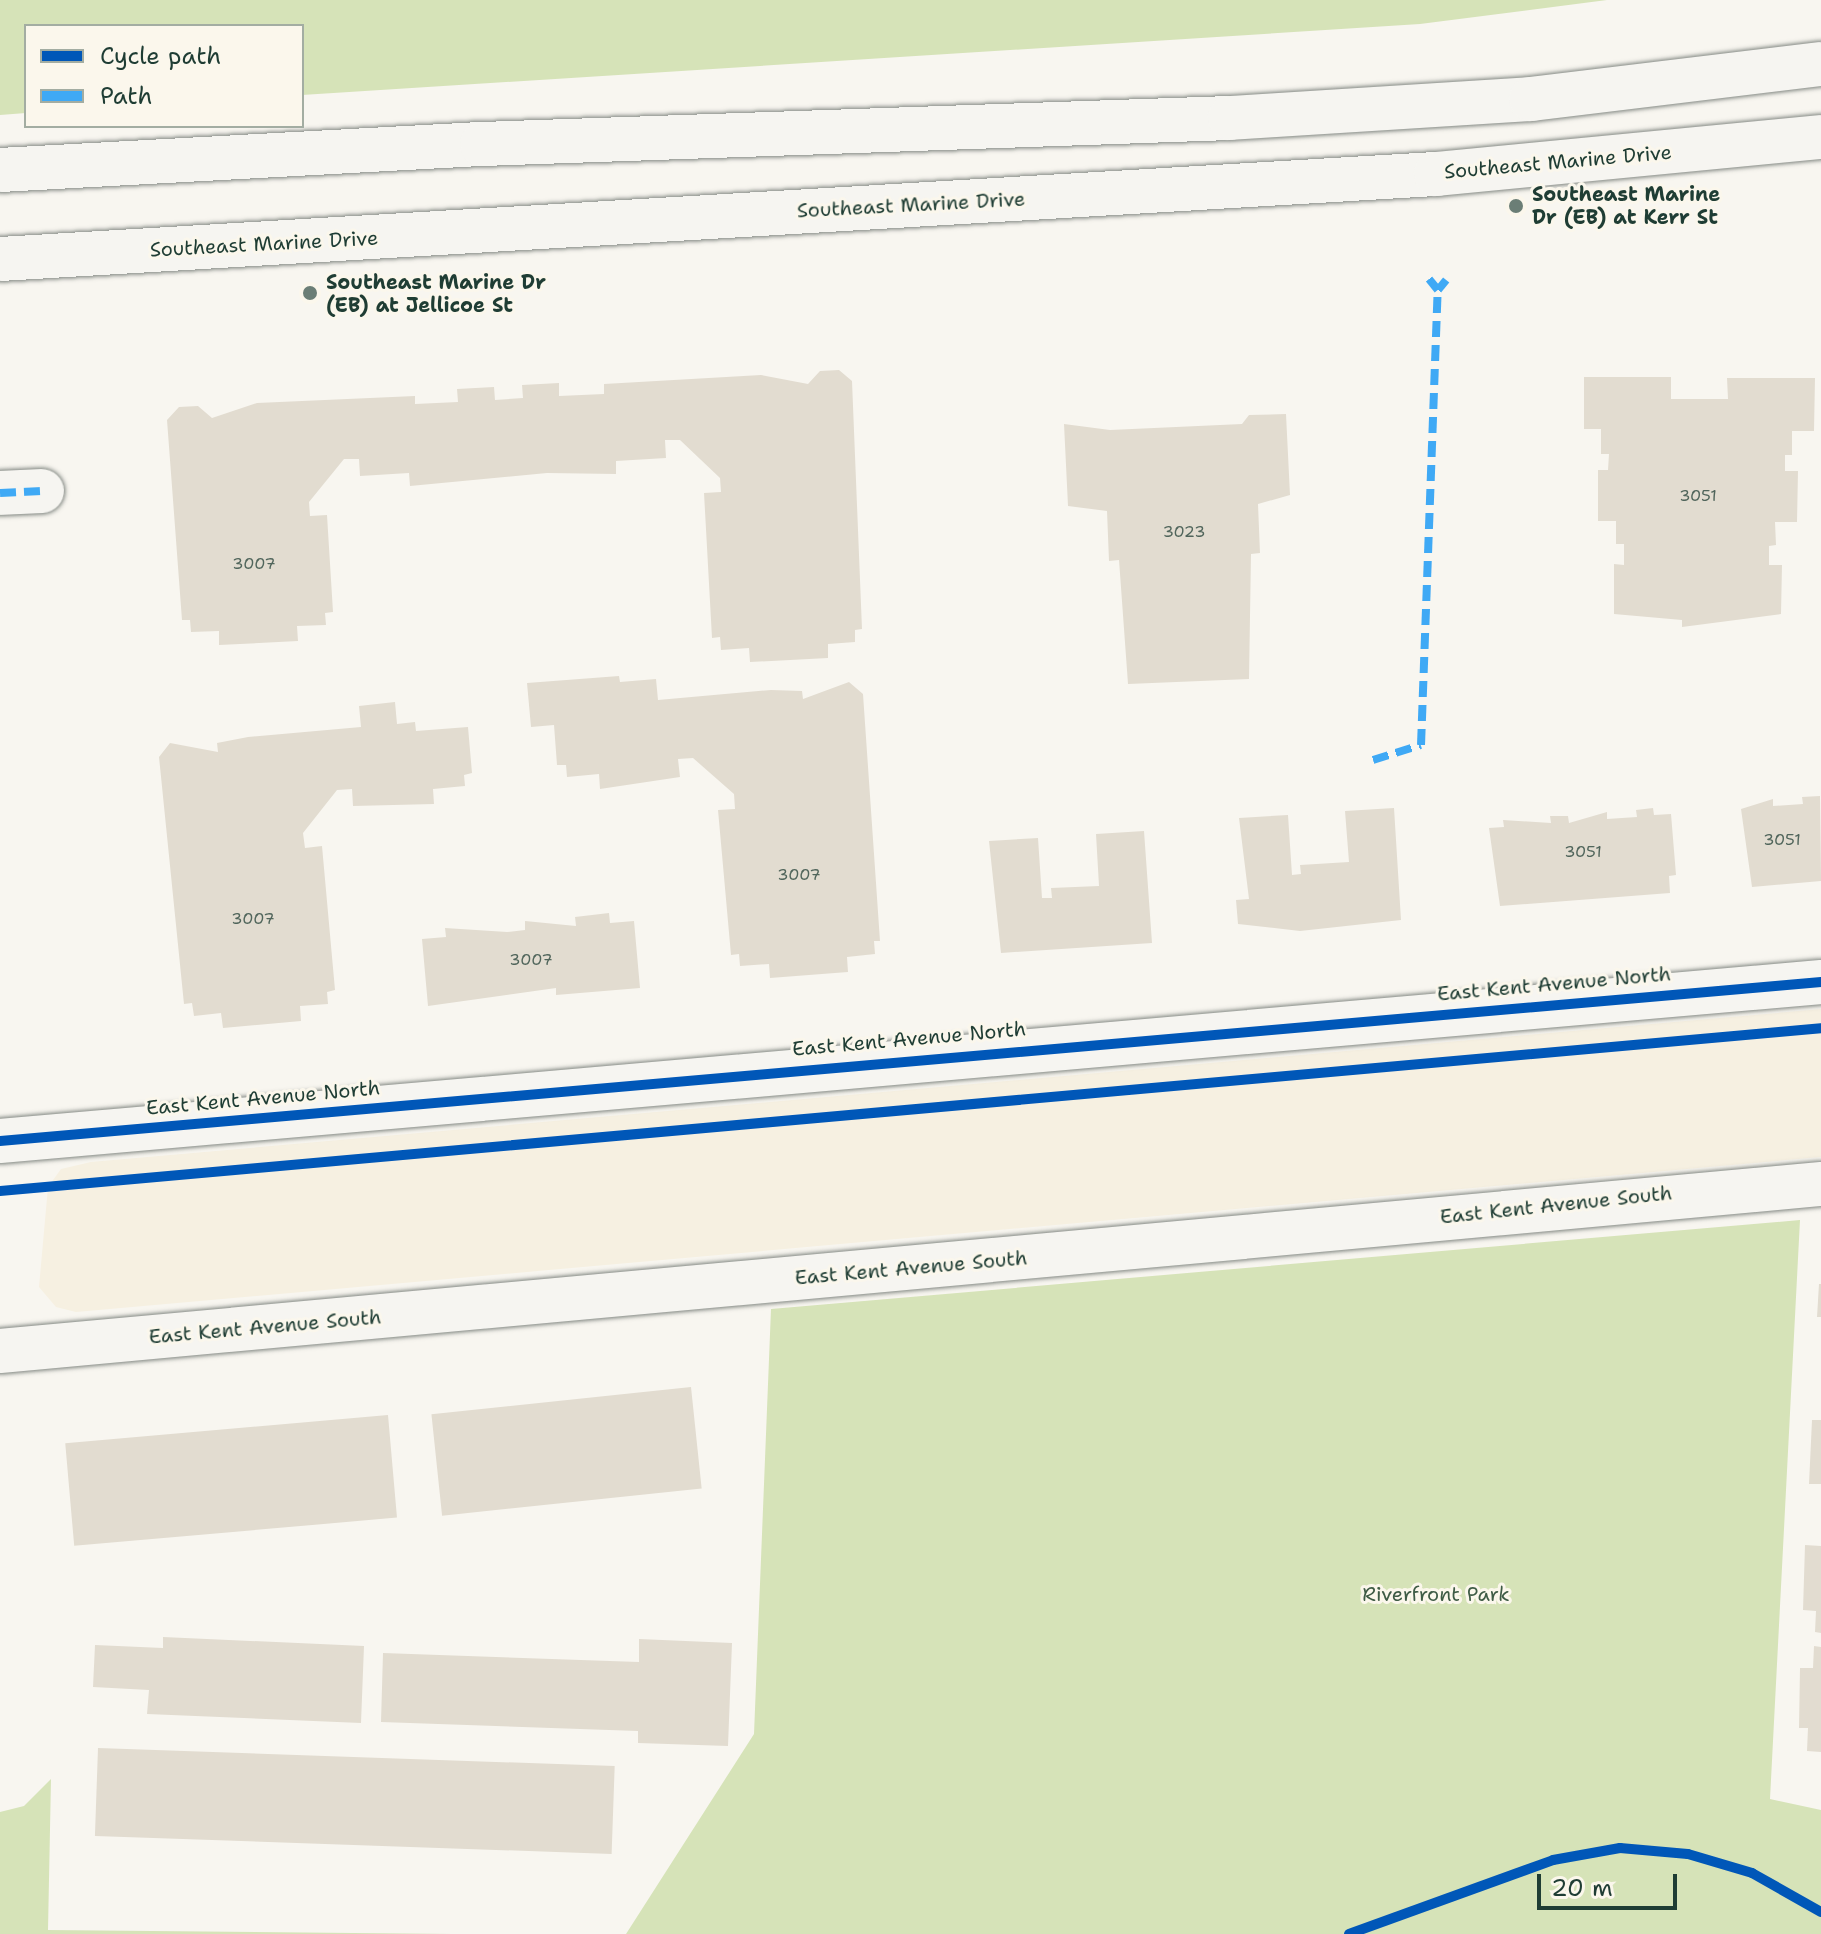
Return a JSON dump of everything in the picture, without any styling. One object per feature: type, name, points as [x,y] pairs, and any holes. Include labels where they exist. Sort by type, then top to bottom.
[{"type":"street","points":[[0,170],[482,144],[1230,118],[1531,99],[1821,64]]},
{"type":"street","name":"Southeast Marine Drive","points":[[0,259],[1436,174],[1821,137]]},
{"type":"street","name":"East Kent Avenue North","points":[[0,1141],[1821,982]]},
{"type":"street","name":"East Kent Avenue South","points":[[0,1351],[1821,1184]]},
{"type":"shaded area","points":[[1821,1009],[1821,1157],[76,1312],[56,1307],[39,1287],[48,1187],[61,1169],[91,1162]]},
{"type":"green space","points":[[0,0],[1607,0],[1420,24],[304,95],[304,24],[24,24],[24,113],[0,115]]},
{"type":"green space","name":"Riverfront Park","points":[[1800,1220],[1770,1799],[1821,1810],[1821,1934],[626,1934],[754,1734],[771,1309]]},
{"type":"green space","points":[[51,1779],[48,1930],[453,1934],[0,1934],[0,1812],[24,1806]]},
{"type":"building","points":[[839,370],[852,381],[862,629],[855,630],[855,642],[828,644],[828,658],[750,662],[749,648],[721,650],[720,637],[712,638],[704,493],[721,492],[720,478],[680,440],[665,440],[666,458],[616,461],[616,474],[547,473],[410,486],[409,473],[360,476],[359,459],[344,459],[309,502],[310,516],[327,515],[333,612],[325,613],[326,625],[297,626],[298,641],[219,645],[219,631],[191,632],[190,620],[182,620],[167,420],[179,407],[198,406],[212,418],[257,403],[415,396],[415,404],[458,402],[457,389],[494,387],[495,400],[523,398],[522,385],[559,383],[559,396],[604,394],[604,384],[761,375],[808,384],[820,371]]},
{"type":"building","points":[[1584,377],[1671,377],[1671,399],[1728,399],[1727,378],[1815,378],[1814,431],[1792,431],[1792,455],[1785,455],[1785,471],[1798,471],[1797,522],[1775,522],[1776,545],[1769,546],[1769,565],[1782,565],[1781,614],[1682,627],[1682,620],[1614,614],[1614,564],[1624,565],[1624,544],[1616,544],[1616,521],[1598,521],[1598,470],[1608,470],[1609,454],[1601,454],[1601,429],[1584,429]]},
{"type":"building","points":[[1286,414],[1290,495],[1258,504],[1260,553],[1251,554],[1249,679],[1128,684],[1119,560],[1109,561],[1107,511],[1068,506],[1064,424],[1110,430],[1242,424],[1249,415]]},
{"type":"building","points":[[619,676],[620,682],[656,679],[658,700],[771,690],[802,691],[803,699],[849,682],[863,694],[880,941],[874,941],[875,954],[847,957],[848,972],[770,978],[769,964],[740,966],[739,954],[731,955],[718,810],[735,809],[734,794],[693,758],[678,759],[680,777],[600,789],[599,774],[567,777],[566,765],[557,765],[554,725],[531,727],[527,683]]},
{"type":"building","points":[[395,702],[397,724],[415,722],[416,731],[468,727],[472,773],[464,775],[465,786],[433,789],[434,804],[353,806],[352,789],[337,790],[303,833],[305,848],[322,846],[335,990],[327,992],[328,1004],[300,1006],[301,1021],[223,1028],[221,1013],[194,1016],[192,1003],[184,1004],[159,757],[170,743],[218,752],[217,743],[248,737],[361,727],[359,706]]},
{"type":"building","points":[[1820,796],[1821,881],[1752,887],[1741,809],[1773,799],[1773,806],[1803,804],[1802,797]]},
{"type":"building","points":[[1394,808],[1401,920],[1300,931],[1238,924],[1236,900],[1249,899],[1239,818],[1288,815],[1292,875],[1301,874],[1300,865],[1349,862],[1345,811]]},
{"type":"building","points":[[1653,808],[1654,815],[1671,814],[1676,875],[1669,876],[1670,893],[1500,906],[1489,828],[1504,827],[1503,820],[1551,823],[1550,816],[1568,816],[1569,823],[1607,812],[1607,819],[1637,817],[1636,810]]},
{"type":"building","points":[[1144,831],[1152,943],[1001,953],[989,841],[1038,838],[1042,898],[1052,898],[1051,888],[1099,886],[1096,834]]},
{"type":"building","points":[[609,913],[610,923],[634,921],[640,988],[556,995],[556,988],[428,1006],[422,939],[446,937],[445,928],[507,932],[525,930],[525,921],[576,926],[575,917]]},
{"type":"building","points":[[1819,1284],[1821,1317],[1817,1317]]},
{"type":"building","points":[[691,1387],[702,1488],[442,1516],[431,1414]]},
{"type":"building","points":[[388,1415],[397,1518],[74,1546],[65,1443]]},
{"type":"building","points":[[1812,1420],[1821,1420],[1821,1484],[1809,1484]]},
{"type":"building","points":[[1805,1545],[1821,1546],[1821,1633],[1815,1632],[1816,1611],[1803,1610]]},
{"type":"building","points":[[163,1637],[364,1646],[361,1723],[147,1714],[149,1690],[93,1687],[95,1645],[163,1648]]},
{"type":"building","points":[[639,1639],[732,1643],[728,1746],[638,1743],[638,1731],[381,1722],[383,1653],[639,1662]]},
{"type":"building","points":[[1814,1646],[1821,1647],[1821,1752],[1807,1751],[1808,1728],[1799,1728],[1800,1668],[1813,1668]]},
{"type":"building","points":[[98,1748],[615,1766],[612,1854],[95,1836]]},
{"type":"marked path","points":[[1429,279],[1438,290],[1446,280]]},
{"type":"marked path","points":[[1373,760],[1421,745],[1438,290]]},
{"type":"marked path","points":[[0,493],[42,491]]},
{"type":"cycle path","points":[[0,1141],[1821,982]]},
{"type":"cycle path","points":[[0,1191],[1821,1028]]},
{"type":"cycle path","points":[[1349,1934],[1553,1860],[1620,1848],[1688,1854],[1752,1873],[1821,1912]]},
{"type":"place","name":"Southeast Marine Dr (EB) at Kerr St","points":[[1516,206]]},
{"type":"place","name":"Southeast Marine Dr (EB) at Jellicoe St","points":[[310,293]]}]
